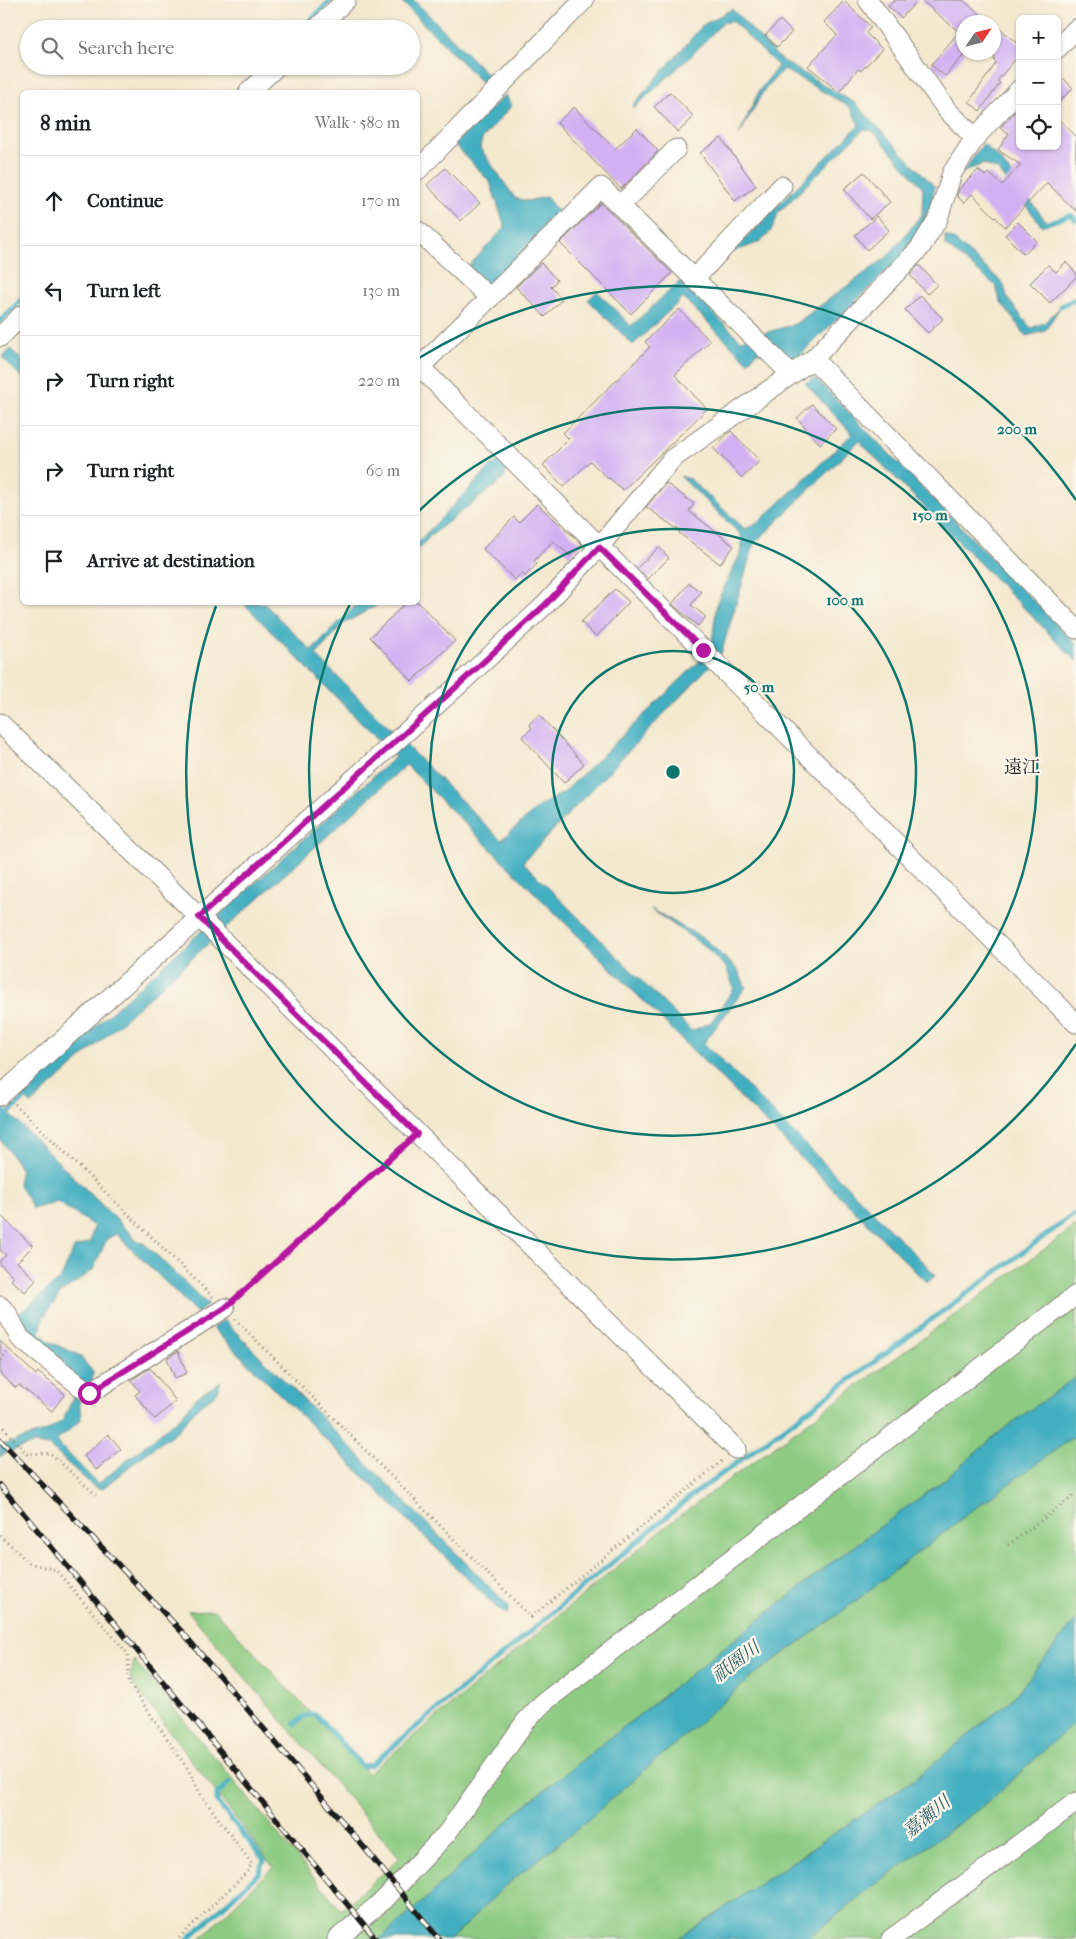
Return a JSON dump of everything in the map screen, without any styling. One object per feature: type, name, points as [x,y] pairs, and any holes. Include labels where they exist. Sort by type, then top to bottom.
[{"type":"street","points":[[325,20],[346,0]]},
{"type":"street","points":[[420,168],[584,0]]},
{"type":"street","points":[[868,0],[947,110],[975,138]]},
{"type":"street","points":[[1061,45],[1076,29]]},
{"type":"street","points":[[252,90],[268,75]]},
{"type":"street","points":[[0,1096],[202,919],[383,751],[546,604],[599,547],[672,459],[813,359],[920,248],[938,219],[952,173],[975,138],[1016,94]]},
{"type":"street","points":[[620,206],[676,149]]},
{"type":"street","points":[[694,279],[782,186]]},
{"type":"street","points":[[420,365],[601,188],[791,374]]},
{"type":"street","points":[[420,233],[490,298]]},
{"type":"street","points":[[0,337],[20,317]]},
{"type":"street","points":[[813,359],[1076,629]]},
{"type":"street","points":[[420,367],[1076,1023]]},
{"type":"street","points":[[0,723],[202,919],[736,1450]]},
{"type":"street","points":[[337,1939],[384,1900],[447,1833],[526,1721],[543,1703],[1076,1295]]},
{"type":"street","points":[[0,1306],[7,1313],[20,1338],[89,1393],[216,1314]]},
{"type":"street","points":[[891,1939],[1076,1802]]},
{"type":"path","points":[[22,1110],[216,1314],[531,1617],[736,1450]]},
{"type":"path","points":[[216,1314],[417,1134]]},
{"type":"path","points":[[0,1424],[27,1454],[50,1453],[96,1495]]},
{"type":"path","points":[[1008,1545],[1076,1494]]},
{"type":"path","points":[[0,1535],[29,1563],[56,1570],[128,1654],[129,1683],[187,1768],[201,1795],[252,1864],[246,1873],[178,1939]]},
{"type":"green space","points":[[1076,1226],[1076,1377],[1005,1428],[944,1480],[831,1563],[519,1810],[429,1896],[380,1939],[200,1939],[273,1867],[130,1680],[134,1660],[341,1910],[400,1858],[188,1611],[214,1610],[368,1774],[671,1522]]},
{"type":"green space","points":[[1076,1435],[1076,1620],[1013,1698],[915,1779],[678,1939],[451,1939],[506,1885],[576,1830],[755,1674],[836,1616],[970,1512]]},
{"type":"green space","points":[[1076,1721],[1076,1939],[807,1939],[872,1887],[988,1802]]},
{"type":"water","points":[[400,0],[414,0],[491,78],[485,86],[420,20]]},
{"type":"water","points":[[732,9],[781,60],[855,103],[935,187],[927,220],[906,252],[792,363],[757,352],[748,362],[683,298],[633,345],[588,300],[597,291],[631,326],[680,281],[741,340],[795,324],[887,257],[922,214],[923,188],[873,131],[864,129],[778,213],[775,223],[767,236],[755,244],[731,252],[859,125],[850,107],[783,69],[763,92],[739,135],[759,91],[778,66],[732,21],[722,23],[692,55],[634,108],[633,105],[703,25]]},
{"type":"water","points":[[505,95],[512,105],[482,139],[480,148],[515,198],[527,201],[546,197],[559,212],[490,286],[467,268],[505,227],[490,182],[454,144]]},
{"type":"water","points":[[983,144],[999,158],[1047,223],[1042,226],[998,170],[983,164],[963,172]]},
{"type":"water","points":[[945,236],[953,239],[1003,283],[1008,299],[1031,328],[1044,323],[1061,306],[1045,331],[1026,336],[1000,301],[996,286],[945,245]]},
{"type":"water","points":[[11,349],[20,359],[20,376],[2,357]]},
{"type":"water","points":[[815,378],[1076,644],[1076,661],[859,441],[754,544],[721,654],[523,862],[692,1031],[711,1022],[734,988],[726,968],[704,946],[651,909],[706,940],[737,969],[746,987],[704,1043],[936,1275],[927,1283],[406,765],[31,1104],[20,1094],[395,757],[245,605],[266,605],[311,650],[356,605],[377,605],[343,624],[316,655],[501,840],[541,805],[563,793],[711,650],[717,602],[742,550],[741,535],[680,476],[690,479],[745,529],[758,523],[852,434],[805,383]]},
{"type":"water","points":[[496,461],[507,467],[505,478],[430,536],[420,548],[420,540]]},
{"type":"water","points":[[3,1107],[138,1241],[145,1244],[208,1305],[197,1313],[116,1234],[107,1239],[93,1270],[61,1293],[43,1318],[40,1333],[50,1342],[79,1355],[93,1372],[92,1382],[82,1383],[34,1343],[19,1314],[61,1278],[74,1248],[90,1242],[94,1226],[57,1202],[33,1209],[18,1183],[21,1169],[0,1139],[0,1109]]},
{"type":"water","points":[[224,1320],[509,1606],[507,1614],[499,1610],[212,1328]]},
{"type":"water","name":"祇園川","points":[[1076,1377],[1076,1435],[970,1512],[836,1616],[755,1674],[576,1830],[506,1885],[451,1939],[380,1939],[429,1896],[519,1810],[831,1563],[944,1480],[1005,1428]]},
{"type":"water","points":[[221,1381],[216,1394],[198,1407],[178,1430],[102,1489],[94,1487],[49,1446],[33,1444],[5,1453],[0,1457],[0,1446],[47,1431],[63,1420],[75,1393],[79,1396],[81,1420],[56,1441],[98,1484],[181,1416],[197,1397]]},
{"type":"water","name":"嘉瀬川","points":[[1076,1620],[1076,1721],[988,1802],[872,1887],[807,1939],[678,1939],[915,1779],[1013,1698]]},
{"type":"building","points":[[895,0],[918,0],[901,18],[888,6]]},
{"type":"building","points":[[921,0],[963,0],[981,15],[956,15],[956,29]]},
{"type":"building","points":[[844,1],[871,27],[866,33],[882,49],[861,71],[858,69],[839,92],[808,66],[837,35],[824,22]]},
{"type":"building","points":[[780,20],[792,32],[777,47],[765,36]]},
{"type":"building","points":[[1001,29],[1016,42],[1016,59],[997,81],[1000,83],[980,111],[969,102],[996,63],[994,60],[1001,60]]},
{"type":"building","points":[[956,36],[956,60],[959,60],[945,76],[931,65]]},
{"type":"building","points":[[1061,76],[1073,88],[1061,100]]},
{"type":"building","points":[[670,92],[694,117],[678,132],[654,107]]},
{"type":"building","points":[[574,107],[615,149],[637,128],[658,151],[621,189],[557,123]]},
{"type":"building","points":[[1016,110],[1016,150],[1061,150],[1061,122],[1076,136],[1076,211],[1047,183],[1005,227],[972,194],[964,203],[957,196],[959,189],[978,170],[985,176],[989,173],[1002,185],[1021,165],[998,150],[1009,133],[1000,128]]},
{"type":"building","points":[[721,138],[756,186],[735,201],[700,153]]},
{"type":"building","points":[[445,168],[480,203],[461,221],[427,185]]},
{"type":"building","points":[[864,172],[890,202],[870,219],[844,189]]},
{"type":"building","points":[[601,203],[672,273],[631,314],[560,243]]},
{"type":"building","points":[[877,216],[889,230],[867,250],[855,235]]},
{"type":"building","points":[[1018,222],[1037,241],[1024,254],[1005,235]]},
{"type":"building","points":[[1066,262],[1076,273],[1076,277],[1050,303],[1030,283],[1048,265],[1056,272]]},
{"type":"building","points":[[541,263],[557,280],[551,287],[562,299],[545,317],[516,287]]},
{"type":"building","points":[[919,265],[937,285],[927,294],[910,275]]},
{"type":"building","points":[[920,295],[943,319],[928,333],[905,310]]},
{"type":"building","points":[[679,309],[710,341],[675,375],[707,409],[623,490],[608,479],[590,461],[564,487],[543,465],[569,439],[563,433],[650,347],[645,342]]},
{"type":"building","points":[[812,404],[836,429],[820,444],[797,418]]},
{"type":"building","points":[[731,431],[760,461],[742,478],[713,448]]},
{"type":"building","points":[[666,483],[694,504],[689,511],[734,546],[720,564],[679,533],[680,531],[646,507]]},
{"type":"building","points":[[537,504],[582,544],[570,556],[553,541],[534,561],[537,564],[525,576],[521,573],[515,580],[483,549],[514,517],[519,522]]},
{"type":"building","points":[[659,547],[669,558],[648,579],[637,568]]},
{"type":"building","points":[[689,583],[701,592],[691,605],[706,617],[698,626],[672,604]]},
{"type":"building","points":[[615,589],[629,602],[596,637],[581,622]]},
{"type":"building","points":[[420,604],[455,641],[412,681],[370,637],[404,605]]},
{"type":"building","points":[[539,715],[584,764],[564,783],[522,737],[532,728],[529,724]]},
{"type":"building","points":[[0,1215],[33,1246],[17,1262],[36,1280],[25,1292],[11,1280],[14,1277],[0,1264],[0,1261],[6,1255],[0,1250]]},
{"type":"building","points":[[0,1341],[36,1375],[38,1372],[65,1394],[52,1411],[19,1385],[16,1388],[0,1374]]},
{"type":"building","points":[[178,1351],[187,1373],[175,1378],[167,1358]]},
{"type":"building","points":[[150,1368],[176,1401],[155,1419],[135,1395],[140,1391],[131,1380]]},
{"type":"building","points":[[108,1434],[121,1449],[96,1470],[84,1456]]},
{"type":"waterway","points":[[310,20],[331,0]]},
{"type":"waterway","points":[[238,90],[246,82]]},
{"type":"waterway","points":[[1047,223],[1071,215],[1076,220]]},
{"type":"waterway","points":[[1061,306],[1076,298]]},
{"type":"waterway","points":[[0,321],[20,301]]},
{"type":"waterway","points":[[9,1113],[25,1098]]},
{"type":"waterway","points":[[295,1724],[305,1716],[315,1714],[362,1766],[371,1765],[689,1498],[1076,1213]]},
{"type":"waterway","points":[[188,1939],[259,1873],[264,1860],[217,1802],[217,1794],[229,1783]]},
{"type":"railway","points":[[0,1440],[183,1633],[439,1939]]},
{"type":"railway","points":[[0,1485],[376,1939]]},
{"type":"district","name":"遠江","points":[[1022,767]]},
{"type":"route","points":[[89,1393],[225,1308],[417,1134],[199,917],[453,690],[546,604],[599,547],[703,650]]}]
